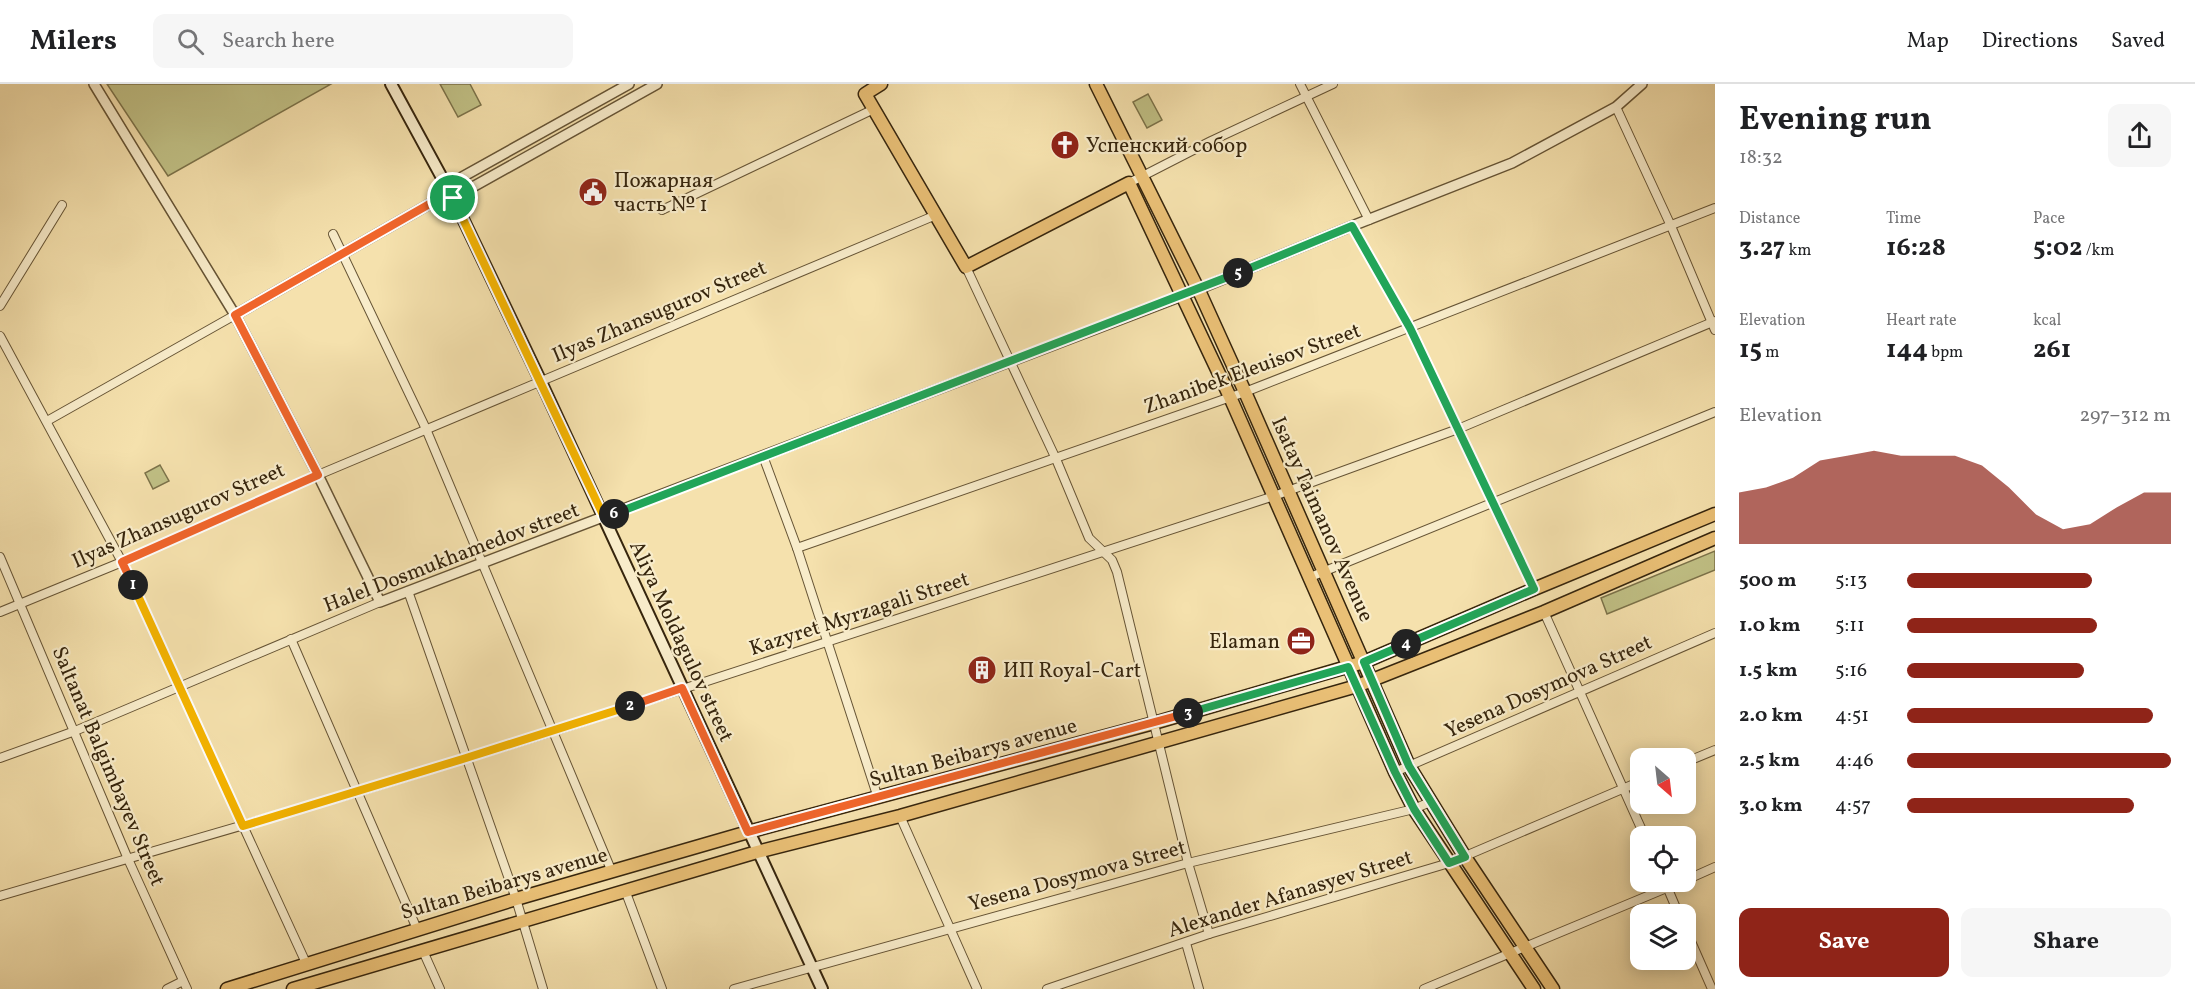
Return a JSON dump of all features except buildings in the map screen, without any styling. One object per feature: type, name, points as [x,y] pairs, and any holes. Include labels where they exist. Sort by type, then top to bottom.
[{"type":"main road","name":"Aliya Moldagulov street","points":[[392,84],[453,198],[541,382],[822,989]]},
{"type":"main road","points":[[881,84],[862,89],[966,267],[1129,183]]},
{"type":"main road","name":"Isatay Taimanov Avenue","points":[[1096,84],[1198,289],[1289,490],[1409,766],[1465,857],[1553,989]]},
{"type":"main road","name":"Isatay Taimanov Avenue","points":[[1129,183],[1230,397],[1308,579],[1395,772],[1414,809],[1534,989]]},
{"type":"main road","name":"Sultan Beibarys avenue","points":[[227,989],[516,899],[748,832],[1154,723],[1364,662],[1715,514]]},
{"type":"main road","name":"Sultan Beibarys avenue","points":[[293,989],[314,986],[423,951],[757,852],[900,816],[1357,686],[1544,612],[1715,538]]},
{"type":"main road","points":[[1021,759],[1021,771],[1027,780]]},
{"type":"street","points":[[94,84],[235,315],[318,475],[380,602]]},
{"type":"street","points":[[433,202],[446,186],[629,84]]},
{"type":"street","points":[[47,421],[433,202],[453,198],[657,84]]},
{"type":"street","points":[[1300,84],[1369,220]]},
{"type":"street","points":[[1129,183],[1211,141],[1333,84]]},
{"type":"street","name":"Halel Dosmukhamedov street","points":[[0,758],[75,730],[380,602],[1182,296],[1512,163],[1616,107],[1642,84]]},
{"type":"street","points":[[1616,107],[1714,325]]},
{"type":"street","points":[[662,210],[874,109]]},
{"type":"street","points":[[0,306],[62,205]]},
{"type":"street","name":"Zhanibek Eleuisov Street","points":[[797,548],[1245,392],[1715,208]]},
{"type":"street","name":"Ilyas Zhansugurov Street","points":[[0,612],[936,214]]},
{"type":"street","points":[[1352,226],[1410,328],[1534,589]]},
{"type":"street","points":[[333,234],[426,429],[612,872]]},
{"type":"street","points":[[966,267],[1056,459],[1089,538],[1112,560],[1117,572],[1188,863],[1209,934]]},
{"type":"street","name":"Kazyret Myrzagali Street","points":[[0,896],[243,826],[554,731],[1274,496],[1458,429],[1714,325]]},
{"type":"street","points":[[0,336],[122,562],[306,963]]},
{"type":"street","points":[[1308,579],[1715,412]]},
{"type":"street","points":[[763,456],[797,548],[878,798]]},
{"type":"street","name":"Saltanat Balgimbayev Street","points":[[0,557],[128,859],[185,985]]},
{"type":"street","points":[[408,591],[516,899],[521,922],[543,989]]},
{"type":"street","points":[[1544,612],[1640,826]]},
{"type":"street","name":"Yesena Dosymova Street","points":[[1395,772],[1715,633]]},
{"type":"street","points":[[291,639],[417,929]]},
{"type":"street","points":[[1696,758],[1715,750]]},
{"type":"street","name":"Alexander Afanasyev Street","points":[[1047,989],[1209,934],[1449,863],[1630,787]]},
{"type":"street","name":"Yesena Dosymova Street","points":[[734,989],[1188,863],[1414,809],[1430,802]]},
{"type":"street","points":[[900,816],[977,989]]},
{"type":"street","points":[[1696,876],[1715,867]]},
{"type":"street","points":[[626,890],[662,989]]},
{"type":"street","points":[[1424,989],[1526,948],[1650,892]]},
{"type":"street","points":[[1186,943],[1200,989]]},
{"type":"street","points":[[423,951],[440,989]]},
{"type":"street","points":[[1696,953],[1712,989]]},
{"type":"street","points":[[167,989],[185,985]]},
{"type":"green space","points":[[107,84],[331,84],[168,176]]},
{"type":"green space","points":[[440,84],[470,84],[481,105],[458,117]]},
{"type":"green space","points":[[1148,94],[1162,120],[1147,128],[1133,102]]},
{"type":"green space","points":[[160,465],[169,481],[153,489],[145,473]]},
{"type":"green space","points":[[1715,551],[1715,570],[1607,614],[1601,598]]},
{"type":"place","name":"Успенский собор","points":[[1065,145]]},
{"type":"place","name":"Пожарная часть № 1","points":[[593,192]]},
{"type":"place","name":"Elaman","points":[[1301,641]]},
{"type":"place","name":"ИП Royal-Cart","points":[[982,670]]},
{"type":"route","points":[[453,198],[604,517],[1182,296],[1352,226],[1410,328],[1534,589],[1364,662],[1409,766],[1465,857],[1449,863],[1414,809],[1348,667],[1154,723],[748,832],[682,688],[510,745],[243,826],[122,562],[318,475],[235,315],[433,202],[453,198]]}]
